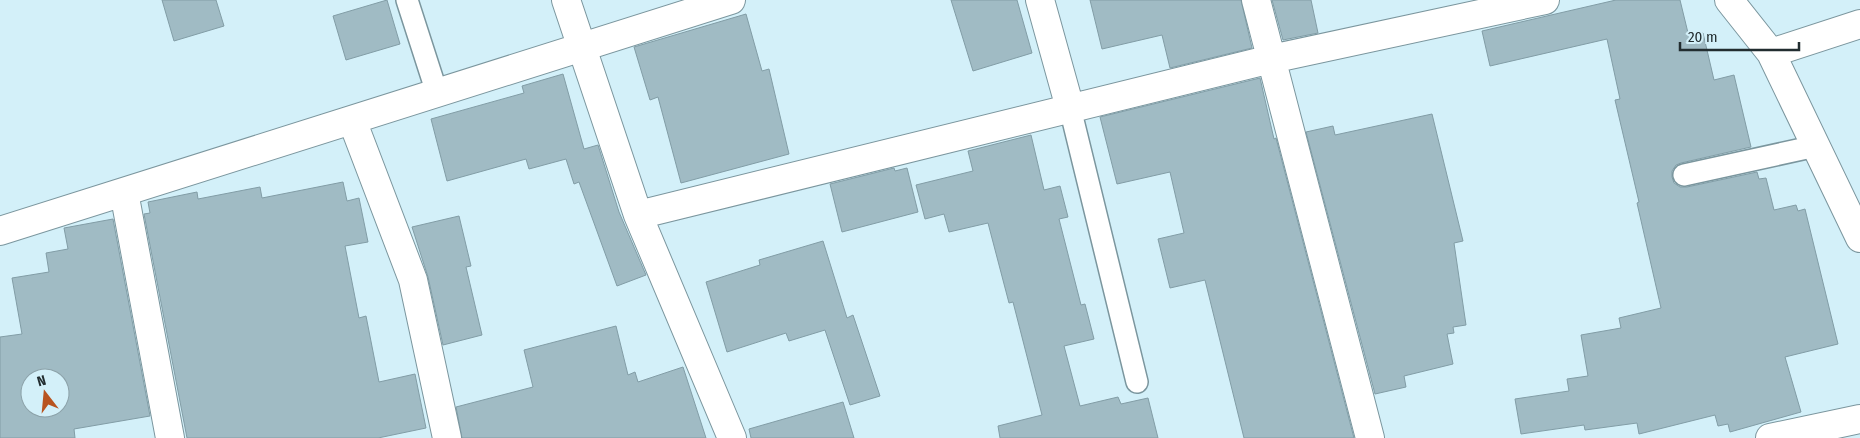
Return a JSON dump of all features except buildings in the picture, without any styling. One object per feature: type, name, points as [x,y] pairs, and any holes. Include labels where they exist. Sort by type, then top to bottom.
[{"type":"street","points":[[566,0],[638,215],[732,438]]},
{"type":"street","points":[[0,231],[731,0]]},
{"type":"street","points":[[1040,0],[1070,108]]},
{"type":"street","points":[[1256,0],[1370,438]]},
{"type":"street","points":[[638,215],[1271,59],[1545,0]]},
{"type":"street","points":[[1729,0],[1771,53],[1860,238]]},
{"type":"street","points":[[1771,53],[1860,24]]},
{"type":"street","points":[[352,120],[413,280],[448,438]]},
{"type":"street","points":[[124,192],[170,438]]},
{"type":"street","points":[[1770,438],[1860,419]]},
{"type":"lane","points":[[407,0],[437,94]]},
{"type":"lane","points":[[1070,108],[1137,382]]},
{"type":"lane","points":[[1684,175],[1816,146]]}]
